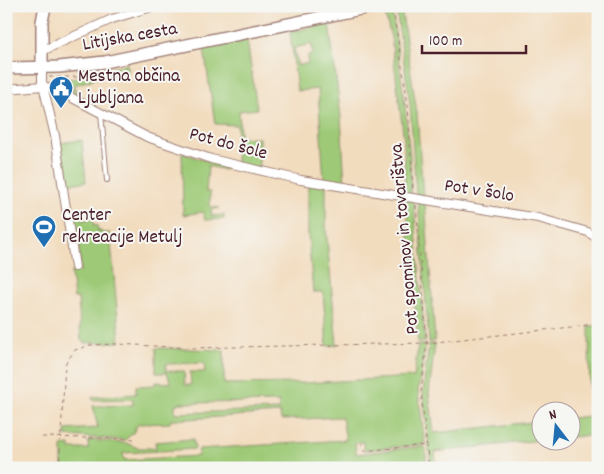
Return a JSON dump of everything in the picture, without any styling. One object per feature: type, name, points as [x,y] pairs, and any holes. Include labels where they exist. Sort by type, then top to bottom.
[{"type":"main road","points":[[42,67],[42,22],[45,6]]},
{"type":"main road","name":"Litijska cesta","points":[[6,68],[73,66],[124,58],[375,6]]},
{"type":"street","points":[[42,52],[112,20],[155,6]]},
{"type":"street","points":[[42,67],[43,86],[55,136],[75,267]]},
{"type":"street","points":[[6,89],[43,86]]},
{"type":"street","name":"Pot do šole","points":[[43,86],[57,90],[147,137],[211,159],[296,179],[352,188]]},
{"type":"street","name":"Pot v šolo","points":[[352,188],[538,218],[588,232],[598,239]]},
{"type":"lane","points":[[101,113],[107,154],[107,180]]},
{"type":"path","name":"Pot spominov in tovarištva","points":[[394,9],[408,105],[427,343],[421,392],[429,468]]},
{"type":"path","points":[[59,468],[65,364],[71,353],[83,346],[117,344],[190,348],[427,343],[598,324]]},
{"type":"path","points":[[42,437],[134,440]]},
{"type":"path","points":[[362,444],[363,451],[427,445]]},
{"type":"green space","points":[[401,7],[417,114],[423,197],[417,197],[416,194],[410,104],[396,8]]},
{"type":"green space","points":[[392,10],[405,106],[410,156],[411,195],[405,195],[404,140],[391,37],[384,11]]},
{"type":"green space","points":[[329,23],[341,117],[345,185],[324,182],[318,89],[297,91],[290,32]],"holes":[[[311,44],[313,54],[308,56],[308,63],[298,66],[294,48]]]},
{"type":"green space","points":[[247,40],[257,109],[239,111],[240,137],[259,138],[259,171],[236,166],[237,125],[215,124],[204,49]]},
{"type":"green space","points":[[127,64],[128,72],[110,74],[74,85],[75,90],[78,91],[77,95],[71,91],[74,87],[69,84],[66,89],[60,80],[86,76]]},
{"type":"green space","points":[[82,140],[86,182],[64,184],[59,143]]},
{"type":"green space","points":[[182,153],[225,167],[225,170],[208,166],[206,192],[210,192],[210,207],[219,208],[211,210],[212,216],[224,215],[224,219],[205,220],[203,212],[183,215]]},
{"type":"green space","points":[[308,184],[326,186],[326,229],[337,345],[327,346],[323,292],[313,292],[308,234]]},
{"type":"green space","points":[[406,199],[412,200],[414,204],[425,342],[418,342]]},
{"type":"green space","points":[[418,201],[425,202],[435,341],[429,342]]},
{"type":"green space","points":[[82,213],[82,220],[93,219],[94,226],[97,225],[98,231],[110,233],[120,342],[86,343],[81,340],[78,298],[74,298],[71,272],[81,271],[77,226],[73,225],[72,214]]},
{"type":"green space","points":[[589,326],[598,326],[598,468],[593,468],[590,435],[582,436],[582,417],[590,416]]},
{"type":"green space","points":[[429,344],[435,344],[429,393],[434,433],[532,422],[532,441],[435,452],[436,468],[431,468],[423,392]]},
{"type":"green space","points":[[418,345],[425,345],[418,392],[425,444],[364,450],[363,442],[355,443],[356,454],[425,446],[427,468],[62,468],[62,446],[70,445],[70,449],[88,449],[89,440],[126,443],[138,448],[156,448],[155,442],[193,439],[195,449],[123,453],[124,460],[198,456],[199,449],[346,440],[342,417],[281,420],[280,413],[138,424],[133,433],[125,440],[66,436],[65,430],[98,428],[93,406],[133,405],[133,399],[93,400],[92,397],[136,394],[136,386],[155,385],[156,382],[171,383],[167,373],[156,373],[156,348],[224,350],[224,384],[301,383],[414,377]],"holes":[[[204,363],[205,372],[190,372],[191,385],[185,385],[184,371],[166,371],[166,364]],[[279,402],[279,410],[175,413],[175,405],[180,403]]]},
{"type":"place","name":"Mestna občina Ljubljana","points":[[61,109]]},
{"type":"place","name":"Center rekreacije Metulj","points":[[44,248]]}]
